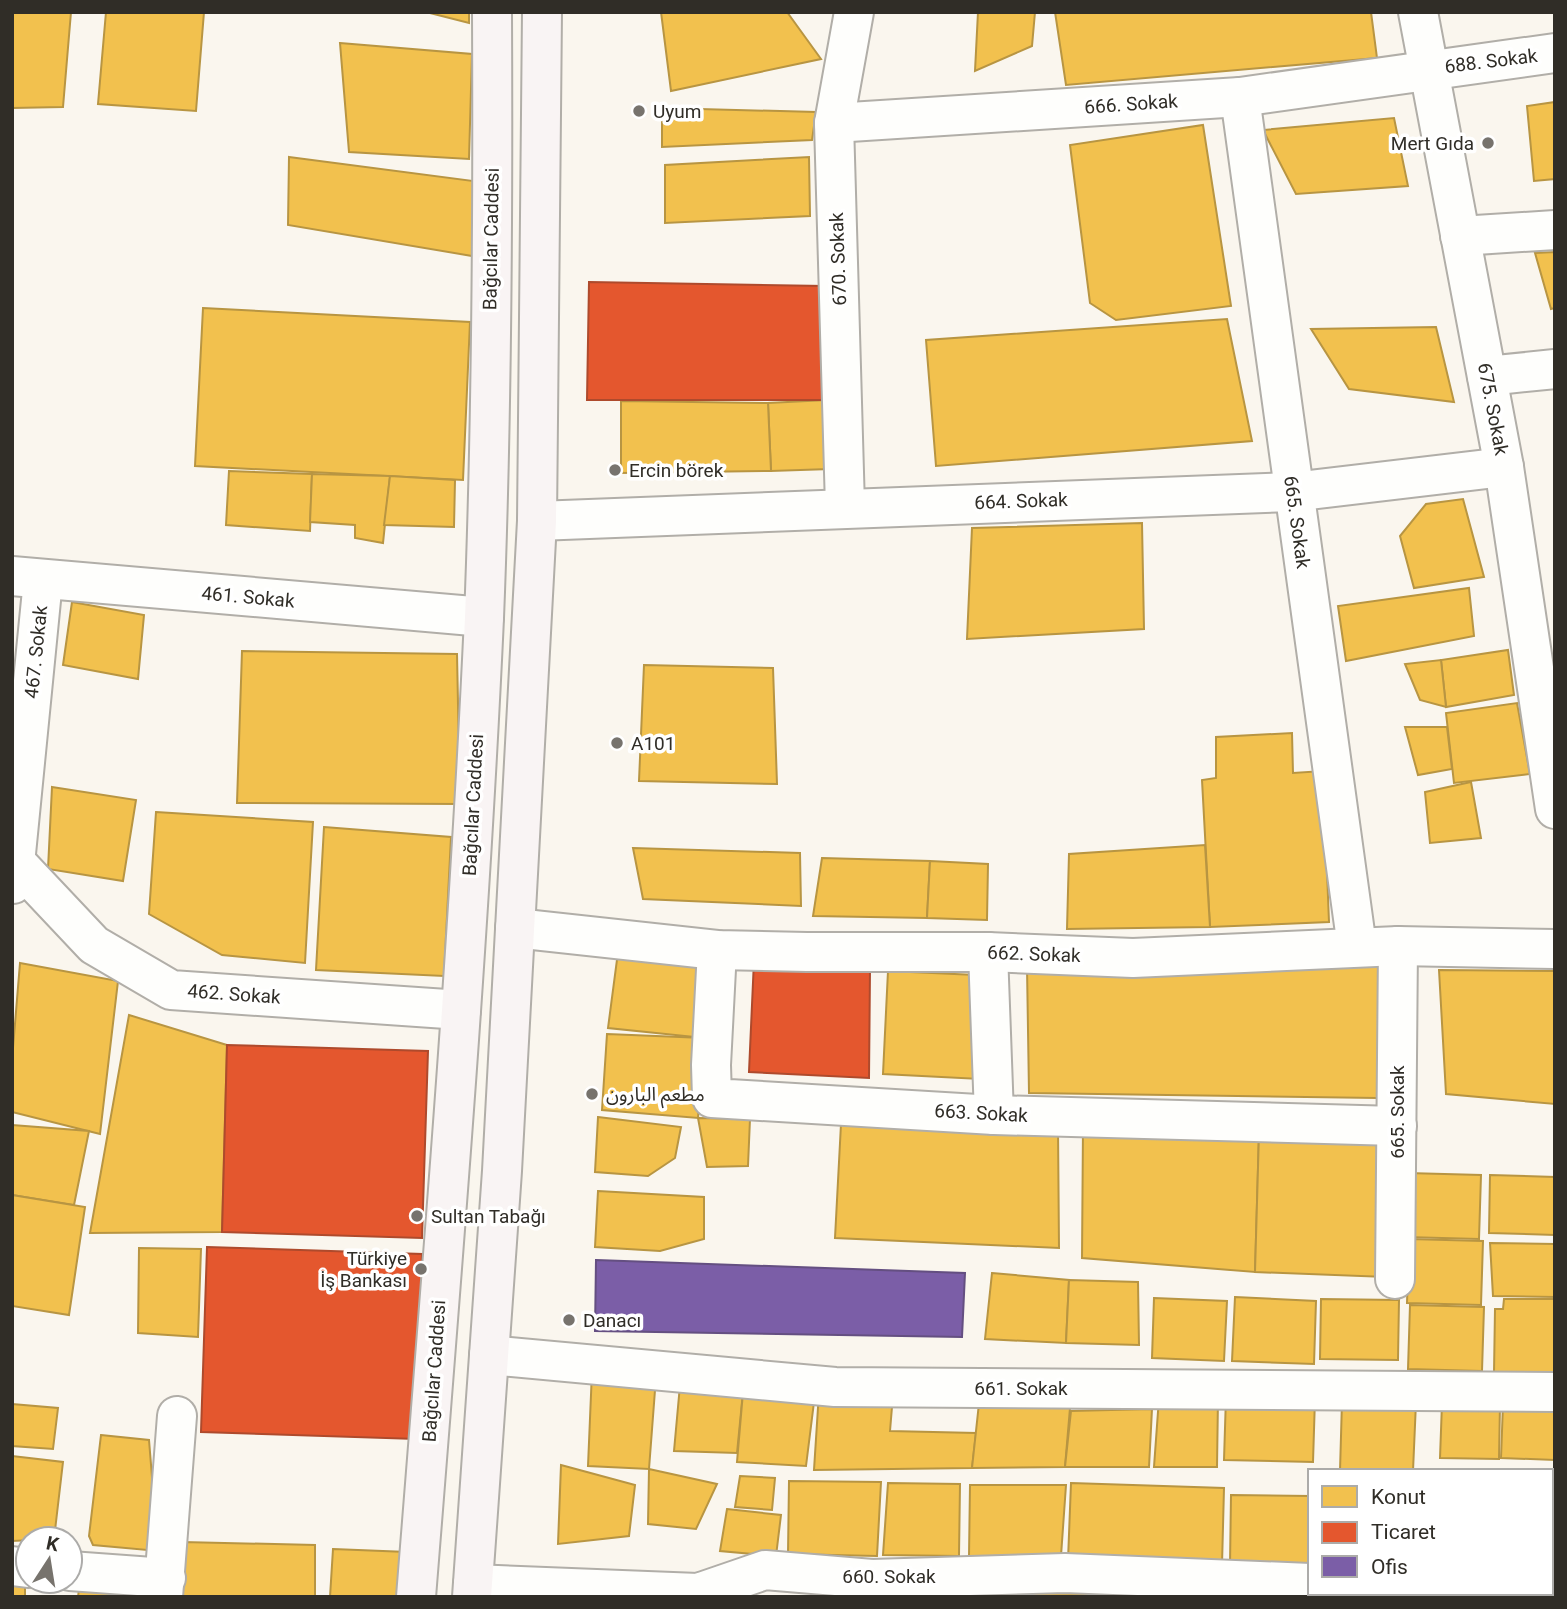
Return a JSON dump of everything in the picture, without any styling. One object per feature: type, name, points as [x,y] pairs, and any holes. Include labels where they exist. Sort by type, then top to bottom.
[{"type":"main road","name":"Bağcılar Caddesi","points":[[416,1597],[461,1010],[484,617],[493,214],[492,12]]},
{"type":"main road","points":[[472,1590],[515,928],[537,521],[542,12]]},
{"type":"street","name":"670. Sokak","points":[[845,507],[834,123],[854,12]]},
{"type":"street","name":"675. Sokak","points":[[1418,12],[1504,467],[1542,634],[1555,809]]},
{"type":"street","name":"688. Sokak","points":[[1427,70],[1555,53]]},
{"type":"street","name":"666. Sokak","points":[[834,123],[1240,97],[1427,70]]},
{"type":"street","name":"665. Sokak","points":[[1240,97],[1292,492],[1357,947]]},
{"type":"street","points":[[1460,236],[1555,230]]},
{"type":"street","points":[[1487,376],[1555,369]]},
{"type":"street","name":"664. Sokak","points":[[537,521],[845,507],[1292,492],[1504,467]]},
{"type":"street","name":"461. Sokak","points":[[28,578],[484,617]]},
{"type":"street","name":"467. Sokak","points":[[13,870],[28,578]]},
{"type":"street","name":"462. Sokak","points":[[13,870],[94,945],[171,990],[461,1010]]},
{"type":"street","name":"662. Sokak","points":[[515,928],[717,950],[988,952],[1133,958],[1398,946],[1555,949]]},
{"type":"street","name":"665. Sokak","points":[[1395,1279],[1398,946]]},
{"type":"street","name":"663. Sokak","points":[[717,950],[711,1065],[712,1098],[995,1115],[1397,1126]]},
{"type":"street","points":[[988,952],[995,1115]]},
{"type":"street","name":"661. Sokak","points":[[489,1355],[835,1387],[1555,1392]]},
{"type":"street","points":[[84,1573],[164,1587],[177,1416]]},
{"type":"street","name":"660. Sokak","points":[[472,1590],[697,1595],[765,1570],[872,1579],[1065,1573],[1308,1583]]},
{"type":"building: Konut","points":[[12,12],[71,12],[63,107],[12,108]]},
{"type":"building: Konut","points":[[106,12],[204,12],[196,111],[98,104]]},
{"type":"building: Konut","points":[[426,12],[469,12],[469,23]]},
{"type":"building: Konut","points":[[661,12],[787,12],[821,59],[671,91]]},
{"type":"building: Konut","points":[[978,12],[1035,12],[1032,46],[975,71]]},
{"type":"building: Konut","points":[[1055,12],[1371,12],[1377,58],[1066,85]]},
{"type":"building: Konut","points":[[340,43],[472,54],[469,159],[349,152]]},
{"type":"building: Konut","points":[[1555,102],[1555,179],[1534,181],[1527,106]]},
{"type":"building: Konut","points":[[662,108],[816,112],[812,140],[662,147]]},
{"type":"building: Konut","points":[[1394,118],[1408,186],[1296,194],[1263,130]]},
{"type":"building: Konut","points":[[1203,125],[1231,306],[1116,320],[1090,303],[1070,145]]},
{"type":"building: Konut","points":[[289,157],[481,182],[478,257],[288,225]]},
{"type":"building: Konut","points":[[809,157],[810,216],[665,223],[665,165]]},
{"type":"building: Konut","points":[[1555,252],[1555,308],[1551,309],[1535,253]]},
{"type":"building: Konut","points":[[203,308],[470,322],[463,480],[195,466]]},
{"type":"building: Konut","points":[[1227,319],[1252,441],[936,466],[926,340]]},
{"type":"building: Konut","points":[[1436,327],[1454,402],[1349,389],[1311,329]]},
{"type":"building: Konut","points":[[827,400],[830,469],[771,471],[768,403]]},
{"type":"building: Konut","points":[[621,401],[768,403],[771,471],[621,473]]},
{"type":"building: Konut","points":[[229,471],[312,474],[310,531],[226,525]]},
{"type":"building: Konut","points":[[312,474],[390,476],[383,543],[355,538],[355,525],[310,522]]},
{"type":"building: Konut","points":[[390,476],[455,480],[454,527],[384,525]]},
{"type":"building: Konut","points":[[1463,499],[1484,577],[1414,588],[1400,536],[1426,504]]},
{"type":"building: Konut","points":[[1142,523],[1144,629],[967,639],[972,528]]},
{"type":"building: Konut","points":[[1469,588],[1474,636],[1346,661],[1338,606]]},
{"type":"building: Konut","points":[[72,602],[144,615],[138,679],[63,665]]},
{"type":"building: Konut","points":[[1508,650],[1514,695],[1446,707],[1441,660]]},
{"type":"building: Konut","points":[[242,651],[457,654],[460,804],[237,803]]},
{"type":"building: Konut","points":[[1441,660],[1446,707],[1420,700],[1405,664]]},
{"type":"building: Konut","points":[[644,665],[773,668],[777,784],[639,781]]},
{"type":"building: Konut","points":[[1517,703],[1530,774],[1454,783],[1446,713]]},
{"type":"building: Konut","points":[[1405,727],[1447,727],[1452,769],[1418,775]]},
{"type":"building: Konut","points":[[1292,733],[1293,773],[1323,771],[1329,922],[1210,927],[1202,780],[1216,778],[1216,737]]},
{"type":"building: Konut","points":[[1471,782],[1481,838],[1430,843],[1425,792]]},
{"type":"building: Konut","points":[[52,787],[136,800],[123,881],[48,869]]},
{"type":"building: Konut","points":[[156,812],[313,822],[305,963],[222,955],[149,914]]},
{"type":"building: Konut","points":[[324,827],[451,837],[444,976],[316,970]]},
{"type":"building: Konut","points":[[1205,845],[1210,927],[1067,929],[1069,854]]},
{"type":"building: Konut","points":[[633,848],[800,853],[801,906],[643,899]]},
{"type":"building: Konut","points":[[822,858],[930,861],[927,918],[813,916]]},
{"type":"building: Konut","points":[[930,861],[988,864],[987,920],[927,918]]},
{"type":"building: Konut","points":[[618,952],[709,959],[704,1038],[608,1028]]},
{"type":"building: Konut","points":[[20,963],[118,981],[100,1134],[12,1112],[12,1060]]},
{"type":"building: Konut","points":[[1379,965],[1377,1098],[1029,1093],[1027,967]]},
{"type":"building: Konut","points":[[1439,970],[1555,971],[1555,1104],[1446,1094]]},
{"type":"building: Konut","points":[[888,971],[976,975],[980,1079],[883,1074]]},
{"type":"building: Konut","points":[[129,1015],[227,1045],[222,1232],[90,1233]]},
{"type":"building: Konut","points":[[607,1034],[704,1038],[698,1118],[602,1110]]},
{"type":"building: Konut","points":[[598,1117],[681,1127],[675,1158],[648,1176],[595,1172]]},
{"type":"building: Konut","points":[[698,1118],[750,1119],[748,1166],[707,1167]]},
{"type":"building: Konut","points":[[841,1124],[1058,1128],[1059,1248],[835,1238]]},
{"type":"building: Konut","points":[[12,1125],[89,1131],[74,1205],[12,1195]]},
{"type":"building: Konut","points":[[1083,1126],[1259,1133],[1255,1272],[1082,1258]]},
{"type":"building: Konut","points":[[1259,1133],[1391,1139],[1386,1277],[1255,1272]]},
{"type":"building: Konut","points":[[1407,1173],[1481,1175],[1479,1239],[1405,1237]]},
{"type":"building: Konut","points":[[1490,1175],[1555,1177],[1555,1235],[1489,1233]]},
{"type":"building: Konut","points":[[598,1191],[704,1197],[704,1239],[660,1251],[595,1247]]},
{"type":"building: Konut","points":[[12,1195],[85,1207],[69,1315],[12,1306]]},
{"type":"building: Konut","points":[[1409,1239],[1483,1241],[1481,1305],[1407,1303]]},
{"type":"building: Konut","points":[[1490,1243],[1555,1244],[1555,1297],[1493,1296]]},
{"type":"building: Konut","points":[[139,1248],[201,1249],[198,1337],[138,1333]]},
{"type":"building: Konut","points":[[992,1273],[1069,1280],[1066,1343],[985,1339]]},
{"type":"building: Konut","points":[[1069,1280],[1138,1282],[1139,1345],[1066,1343]]},
{"type":"building: Konut","points":[[1235,1297],[1316,1301],[1314,1364],[1232,1361]]},
{"type":"building: Konut","points":[[1154,1298],[1227,1301],[1224,1361],[1152,1358]]},
{"type":"building: Konut","points":[[1321,1299],[1399,1300],[1398,1360],[1320,1359]]},
{"type":"building: Konut","points":[[1504,1299],[1555,1299],[1555,1373],[1494,1373],[1495,1309],[1503,1309]]},
{"type":"building: Konut","points":[[1410,1305],[1484,1307],[1482,1371],[1408,1369]]},
{"type":"building: Konut","points":[[592,1371],[656,1377],[649,1469],[588,1466]]},
{"type":"building: Konut","points":[[680,1385],[743,1392],[737,1453],[674,1451]]},
{"type":"building: Konut","points":[[743,1392],[815,1394],[806,1466],[737,1462]]},
{"type":"building: Konut","points":[[819,1392],[893,1395],[890,1431],[976,1433],[972,1468],[814,1470]]},
{"type":"building: Konut","points":[[980,1394],[1071,1396],[1065,1467],[972,1468]]},
{"type":"building: Konut","points":[[1226,1396],[1315,1398],[1313,1462],[1224,1460]]},
{"type":"building: Konut","points":[[1159,1398],[1218,1398],[1217,1467],[1154,1467]]},
{"type":"building: Konut","points":[[1342,1401],[1416,1402],[1413,1469],[1340,1469]]},
{"type":"building: Konut","points":[[1442,1403],[1500,1404],[1499,1459],[1440,1458]]},
{"type":"building: Konut","points":[[12,1404],[58,1408],[53,1449],[12,1446]]},
{"type":"building: Konut","points":[[1503,1404],[1555,1406],[1555,1460],[1501,1458]]},
{"type":"building: Konut","points":[[1152,1409],[1149,1467],[1065,1467],[1071,1411]]},
{"type":"building: Konut","points":[[101,1435],[149,1440],[158,1551],[93,1545],[89,1536]]},
{"type":"building: Konut","points":[[12,1456],[63,1462],[56,1525],[14,1525],[12,1541]]},
{"type":"building: Konut","points":[[561,1465],[635,1485],[629,1536],[558,1544]]},
{"type":"building: Konut","points":[[649,1469],[717,1484],[696,1529],[648,1524]]},
{"type":"building: Konut","points":[[740,1476],[775,1478],[772,1510],[735,1507]]},
{"type":"building: Konut","points":[[789,1481],[881,1482],[877,1556],[788,1554]]},
{"type":"building: Konut","points":[[888,1483],[960,1484],[959,1556],[883,1555]]},
{"type":"building: Konut","points":[[1071,1483],[1224,1488],[1222,1565],[1068,1560]]},
{"type":"building: Konut","points":[[970,1485],[1066,1485],[1061,1556],[969,1557]]},
{"type":"building: Konut","points":[[1231,1495],[1308,1496],[1308,1564],[1230,1565]]},
{"type":"building: Konut","points":[[1553,1496],[1555,1496],[1553,1561]]},
{"type":"building: Konut","points":[[727,1509],[781,1515],[776,1556],[720,1551]]},
{"type":"building: Konut","points":[[182,1542],[315,1545],[315,1597],[181,1597]]},
{"type":"building: Konut","points":[[333,1549],[407,1552],[405,1597],[330,1597]]},
{"type":"building: Konut","points":[[12,1585],[14,1595],[25,1595],[25,1597],[12,1597]]},
{"type":"building: Konut","points":[[84,1589],[130,1591],[130,1597],[78,1597],[84,1595]]},
{"type":"building: Konut","points":[[1023,1593],[1101,1594],[1101,1597],[1023,1597]]},
{"type":"building: Ticaret","points":[[589,282],[825,286],[827,400],[587,400]]},
{"type":"building: Ticaret","points":[[754,960],[870,969],[869,1078],[749,1072]]},
{"type":"building: Ticaret","points":[[227,1045],[428,1051],[422,1238],[222,1232]]},
{"type":"building: Ticaret","points":[[207,1247],[422,1254],[416,1439],[201,1432]]},
{"type":"building: Ofis","points":[[596,1260],[965,1273],[962,1337],[595,1331]]},
{"type":"place","name":"Uyum","points":[[639,111]]},
{"type":"place","name":"Mert Gıda","points":[[1488,143]]},
{"type":"place","name":"Ercin börek","points":[[615,470]]},
{"type":"place","name":"A101","points":[[617,743]]},
{"type":"place","name":"مطعم البارون","points":[[592,1094]]},
{"type":"place","name":"Sultan Tabağı","points":[[417,1216]]},
{"type":"place","name":"Türkiye İş Bankası","points":[[421,1269]]},
{"type":"place","name":"Danacı","points":[[569,1320]]}]
